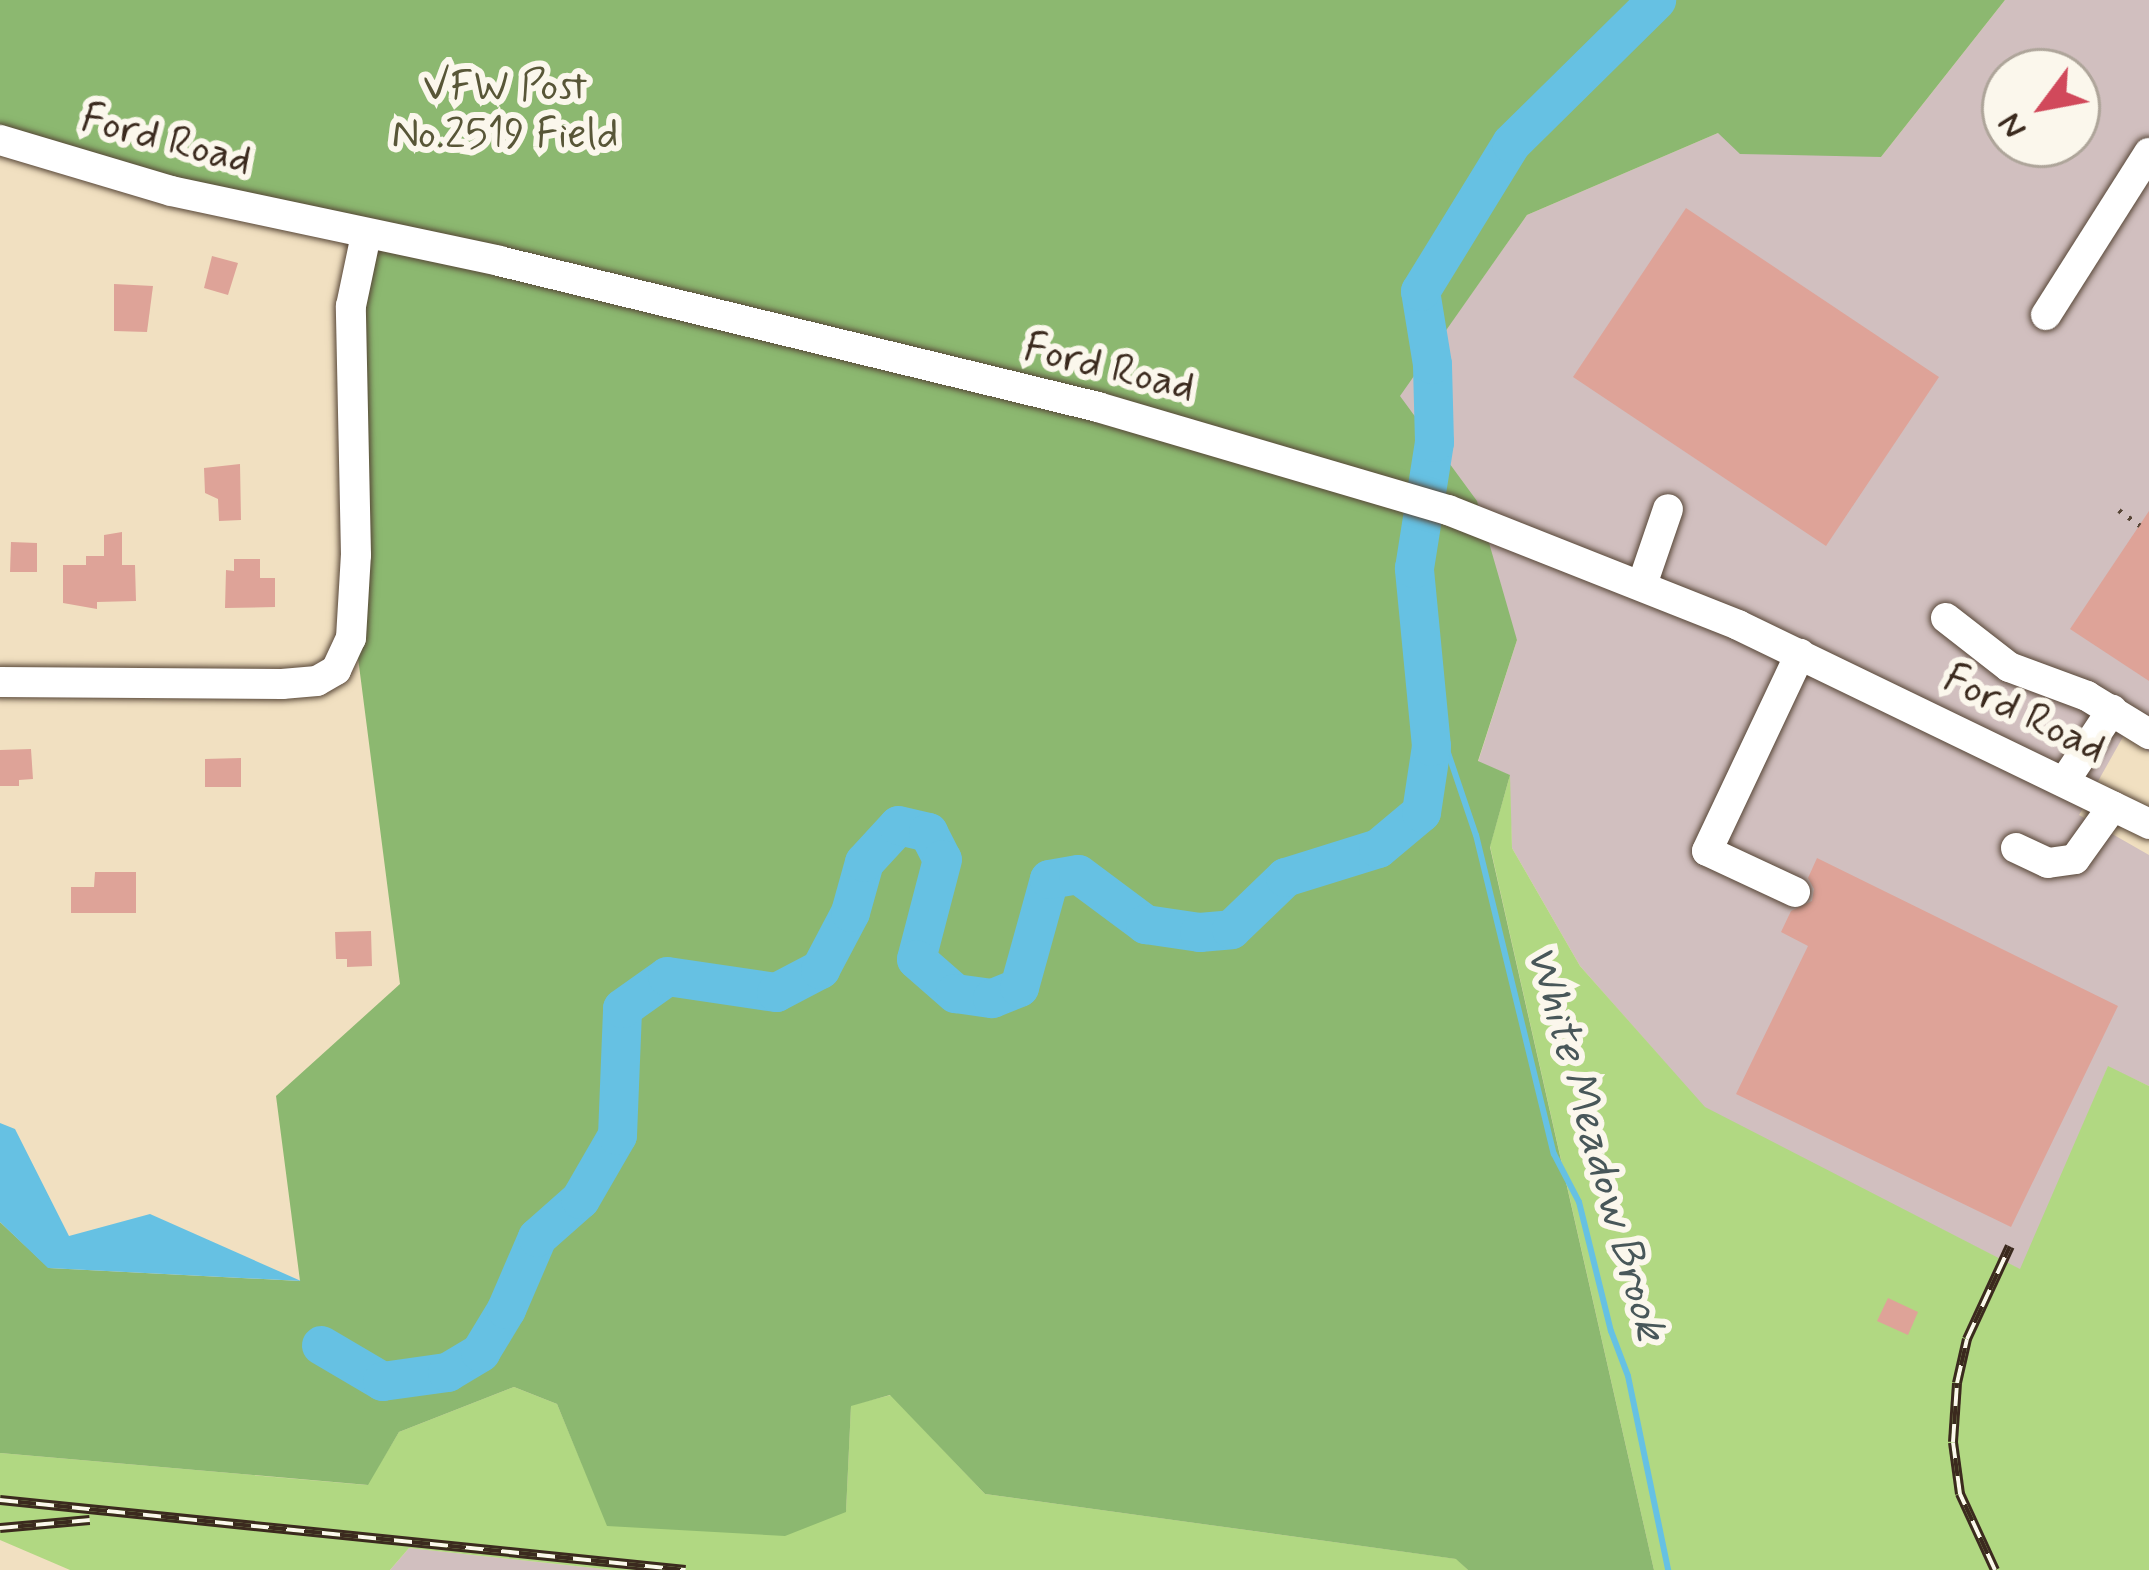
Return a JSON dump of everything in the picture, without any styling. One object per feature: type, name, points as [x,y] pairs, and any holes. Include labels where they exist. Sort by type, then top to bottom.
[{"type":"street","name":"Ford Road","points":[[0,140],[171,191],[499,261],[1099,406],[1448,510],[1642,585],[1800,654],[2149,824]]},
{"type":"street","points":[[2046,315],[2149,153]]},
{"type":"street","points":[[0,682],[282,683],[317,681],[336,670],[351,638],[356,555],[351,306],[366,235]]},
{"type":"street","points":[[1642,585],[1668,509]]},
{"type":"street","points":[[1946,618],[1989,655],[2112,710],[2149,734]]},
{"type":"street","points":[[1795,892],[1707,851],[1800,654]]},
{"type":"street","points":[[2064,782],[2112,710]]},
{"type":"street","points":[[2016,848],[2048,862],[2075,859],[2113,806]]},
{"type":"path","points":[[2119,510],[2140,524]]},
{"type":"shaded area","points":[[2005,0],[2149,0],[2149,752],[2124,735],[2079,815],[2149,855],[2149,1086],[2108,1067],[2021,1270],[1705,1108],[1580,966],[1512,848],[1509,775],[1478,762],[1517,640],[1399,396],[1527,215],[1718,133],[1881,157]]},
{"type":"shaded area","points":[[409,1548],[613,1570],[390,1570]]},
{"type":"green space","name":"VFW Post No.2519 Field","points":[[0,0],[2005,0],[1881,157],[1740,154],[1718,133],[1527,215],[1400,396],[1477,501],[1517,640],[1478,761],[1510,775],[1490,847],[1654,1570],[1468,1570],[1456,1559],[985,1494],[890,1395],[851,1406],[846,1512],[785,1536],[607,1526],[557,1404],[514,1387],[399,1432],[368,1485],[0,1453],[0,1222],[49,1268],[300,1281],[276,1096],[400,984],[357,650],[362,226],[0,139]]},
{"type":"green space","points":[[1510,775],[1512,848],[1580,966],[1705,1107],[2020,1269],[2108,1066],[2149,1086],[2149,1570],[1654,1570],[1490,846]]},
{"type":"green space","points":[[514,1387],[557,1404],[608,1526],[846,1511],[851,1405],[891,1395],[985,1494],[1457,1559],[1468,1570],[613,1570],[409,1548],[390,1570],[70,1570],[0,1540],[0,1453],[367,1485],[399,1432]]},
{"type":"water","points":[[0,1123],[15,1129],[69,1236],[150,1214],[301,1281],[48,1268],[0,1222]]},
{"type":"building","points":[[1686,208],[1939,377],[1826,546],[1573,377]]},
{"type":"building","points":[[212,256],[238,263],[228,295],[204,288]]},
{"type":"building","points":[[114,284],[153,286],[147,332],[114,331]]},
{"type":"building","points":[[240,464],[241,520],[219,521],[218,499],[205,493],[204,468]]},
{"type":"building","points":[[2149,511],[2149,681],[2070,629]]},
{"type":"building","points":[[122,532],[122,565],[135,565],[136,601],[97,602],[97,609],[63,603],[63,565],[86,565],[86,556],[104,556],[104,535]]},
{"type":"building","points":[[11,542],[37,543],[37,572],[10,572]]},
{"type":"building","points":[[234,559],[260,559],[260,578],[275,578],[275,607],[225,608],[226,570],[234,571]]},
{"type":"building","points":[[31,749],[33,779],[19,780],[19,786],[0,786],[0,750]]},
{"type":"building","points":[[241,758],[241,787],[205,787],[205,759]]},
{"type":"building","points":[[1817,858],[2118,1006],[2011,1227],[1736,1094],[1808,946],[1781,932],[1791,911],[1812,901],[1814,889],[1808,878]]},
{"type":"building","points":[[95,872],[136,872],[136,913],[71,913],[71,887],[94,887]]},
{"type":"building","points":[[371,931],[372,966],[347,967],[347,959],[336,959],[335,932]]},
{"type":"building","points":[[1888,1298],[1918,1312],[1908,1335],[1877,1321]]},
{"type":"waterway","points":[[321,1345],[382,1381],[447,1372],[480,1352],[506,1309],[537,1237],[580,1199],[617,1135],[622,1008],[667,976],[776,992],[820,969],[850,912],[864,862],[898,825],[928,832],[942,859],[916,959],[955,993],[992,998],[1019,987],[1049,879],[1078,874],[1145,924],[1199,932],[1231,929],[1285,877],[1378,848],[1421,812],[1431,746],[1414,568],[1434,442],[1432,364],[1420,291],[1511,143],[1656,0]]},
{"type":"waterway","name":"White Meadow Brook","points":[[1420,670],[1476,835],[1554,1154],[1579,1202],[1611,1331],[1628,1376],[1668,1570]]},
{"type":"railway","points":[[1995,1570],[1960,1494],[1953,1442],[1957,1383],[1967,1339],[2010,1246]]},
{"type":"railway","points":[[0,1500],[685,1570]]},
{"type":"railway","points":[[0,1528],[90,1520]]}]
